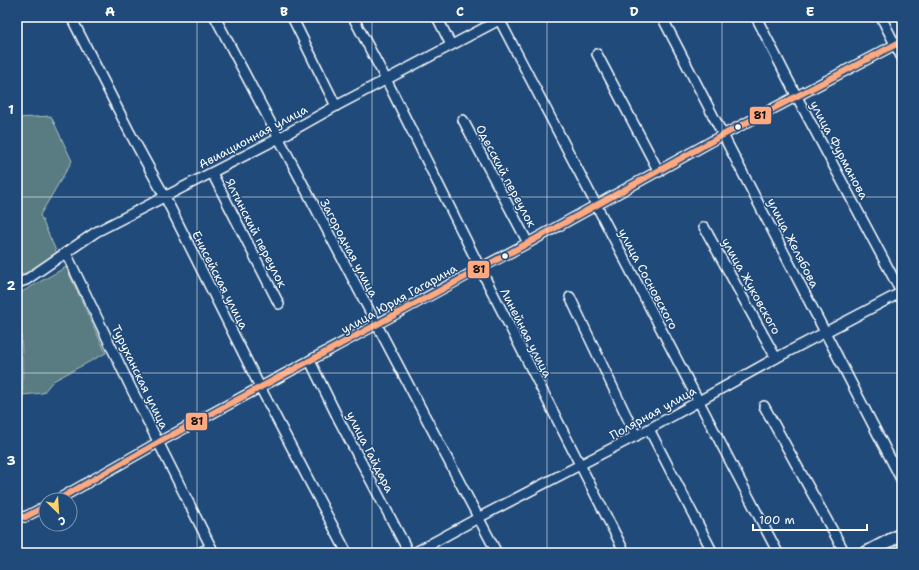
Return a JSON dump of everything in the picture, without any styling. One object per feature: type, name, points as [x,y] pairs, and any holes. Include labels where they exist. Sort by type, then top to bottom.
[{"type":"street","name":"Енисейская улица","points":[[71,17],[130,133],[165,197],[260,387],[347,553]]},
{"type":"street","name":"Загородная улица","points":[[215,17],[496,553]]},
{"type":"street","points":[[292,17],[336,106]]},
{"type":"street","name":"Линейная улица","points":[[353,17],[625,553]]},
{"type":"street","points":[[437,17],[451,45]]},
{"type":"street","name":"улица Желябова","points":[[662,17],[902,481]]},
{"type":"street","name":"улица Фурманова","points":[[756,17],[902,293]]},
{"type":"street","points":[[881,17],[899,43],[902,58]]},
{"type":"street","name":"Авиационная улица","points":[[17,283],[26,280],[96,232],[279,138],[385,79],[500,18]]},
{"type":"street","name":"улица Сосновского","points":[[500,18],[596,206],[778,553]]},
{"type":"street","name":"улица Юрия Гагарина","points":[[71,492],[260,387],[723,136],[899,43]]},
{"type":"street","points":[[597,54],[659,172]]},
{"type":"street","name":"Одесский переулок","points":[[463,120],[528,243]]},
{"type":"street","name":"Ялтинский переулок","points":[[212,173],[279,304]]},
{"type":"street","name":"улица Жуковского","points":[[704,227],[776,358]]},
{"type":"street","name":"Туруханская улица","points":[[66,253],[131,388],[213,550]]},
{"type":"street","name":"Полярная улица","points":[[414,553],[649,429],[776,358],[902,293]]},
{"type":"street","points":[[570,297],[636,436]]},
{"type":"street","name":"улица Гайдара","points":[[310,361],[340,422],[409,553]]},
{"type":"street","points":[[764,406],[845,553]]},
{"type":"street","points":[[649,429],[713,553]]},
{"type":"street","points":[[17,516],[25,517],[38,510]]},
{"type":"street","points":[[866,553],[902,534]]},
{"type":"street","points":[[199,553],[213,550]]},
{"type":"green space","points":[[51,116],[72,161],[40,215],[57,253],[28,273],[20,274],[17,118]]},
{"type":"green space","points":[[66,267],[106,353],[53,381],[43,393],[23,395],[20,293]]},
{"type":"transit line","name":"81","points":[[71,492],[159,442],[528,243],[723,135],[902,41]]},
{"type":"transit line","name":"81","points":[[17,516],[25,517],[38,510]]}]
